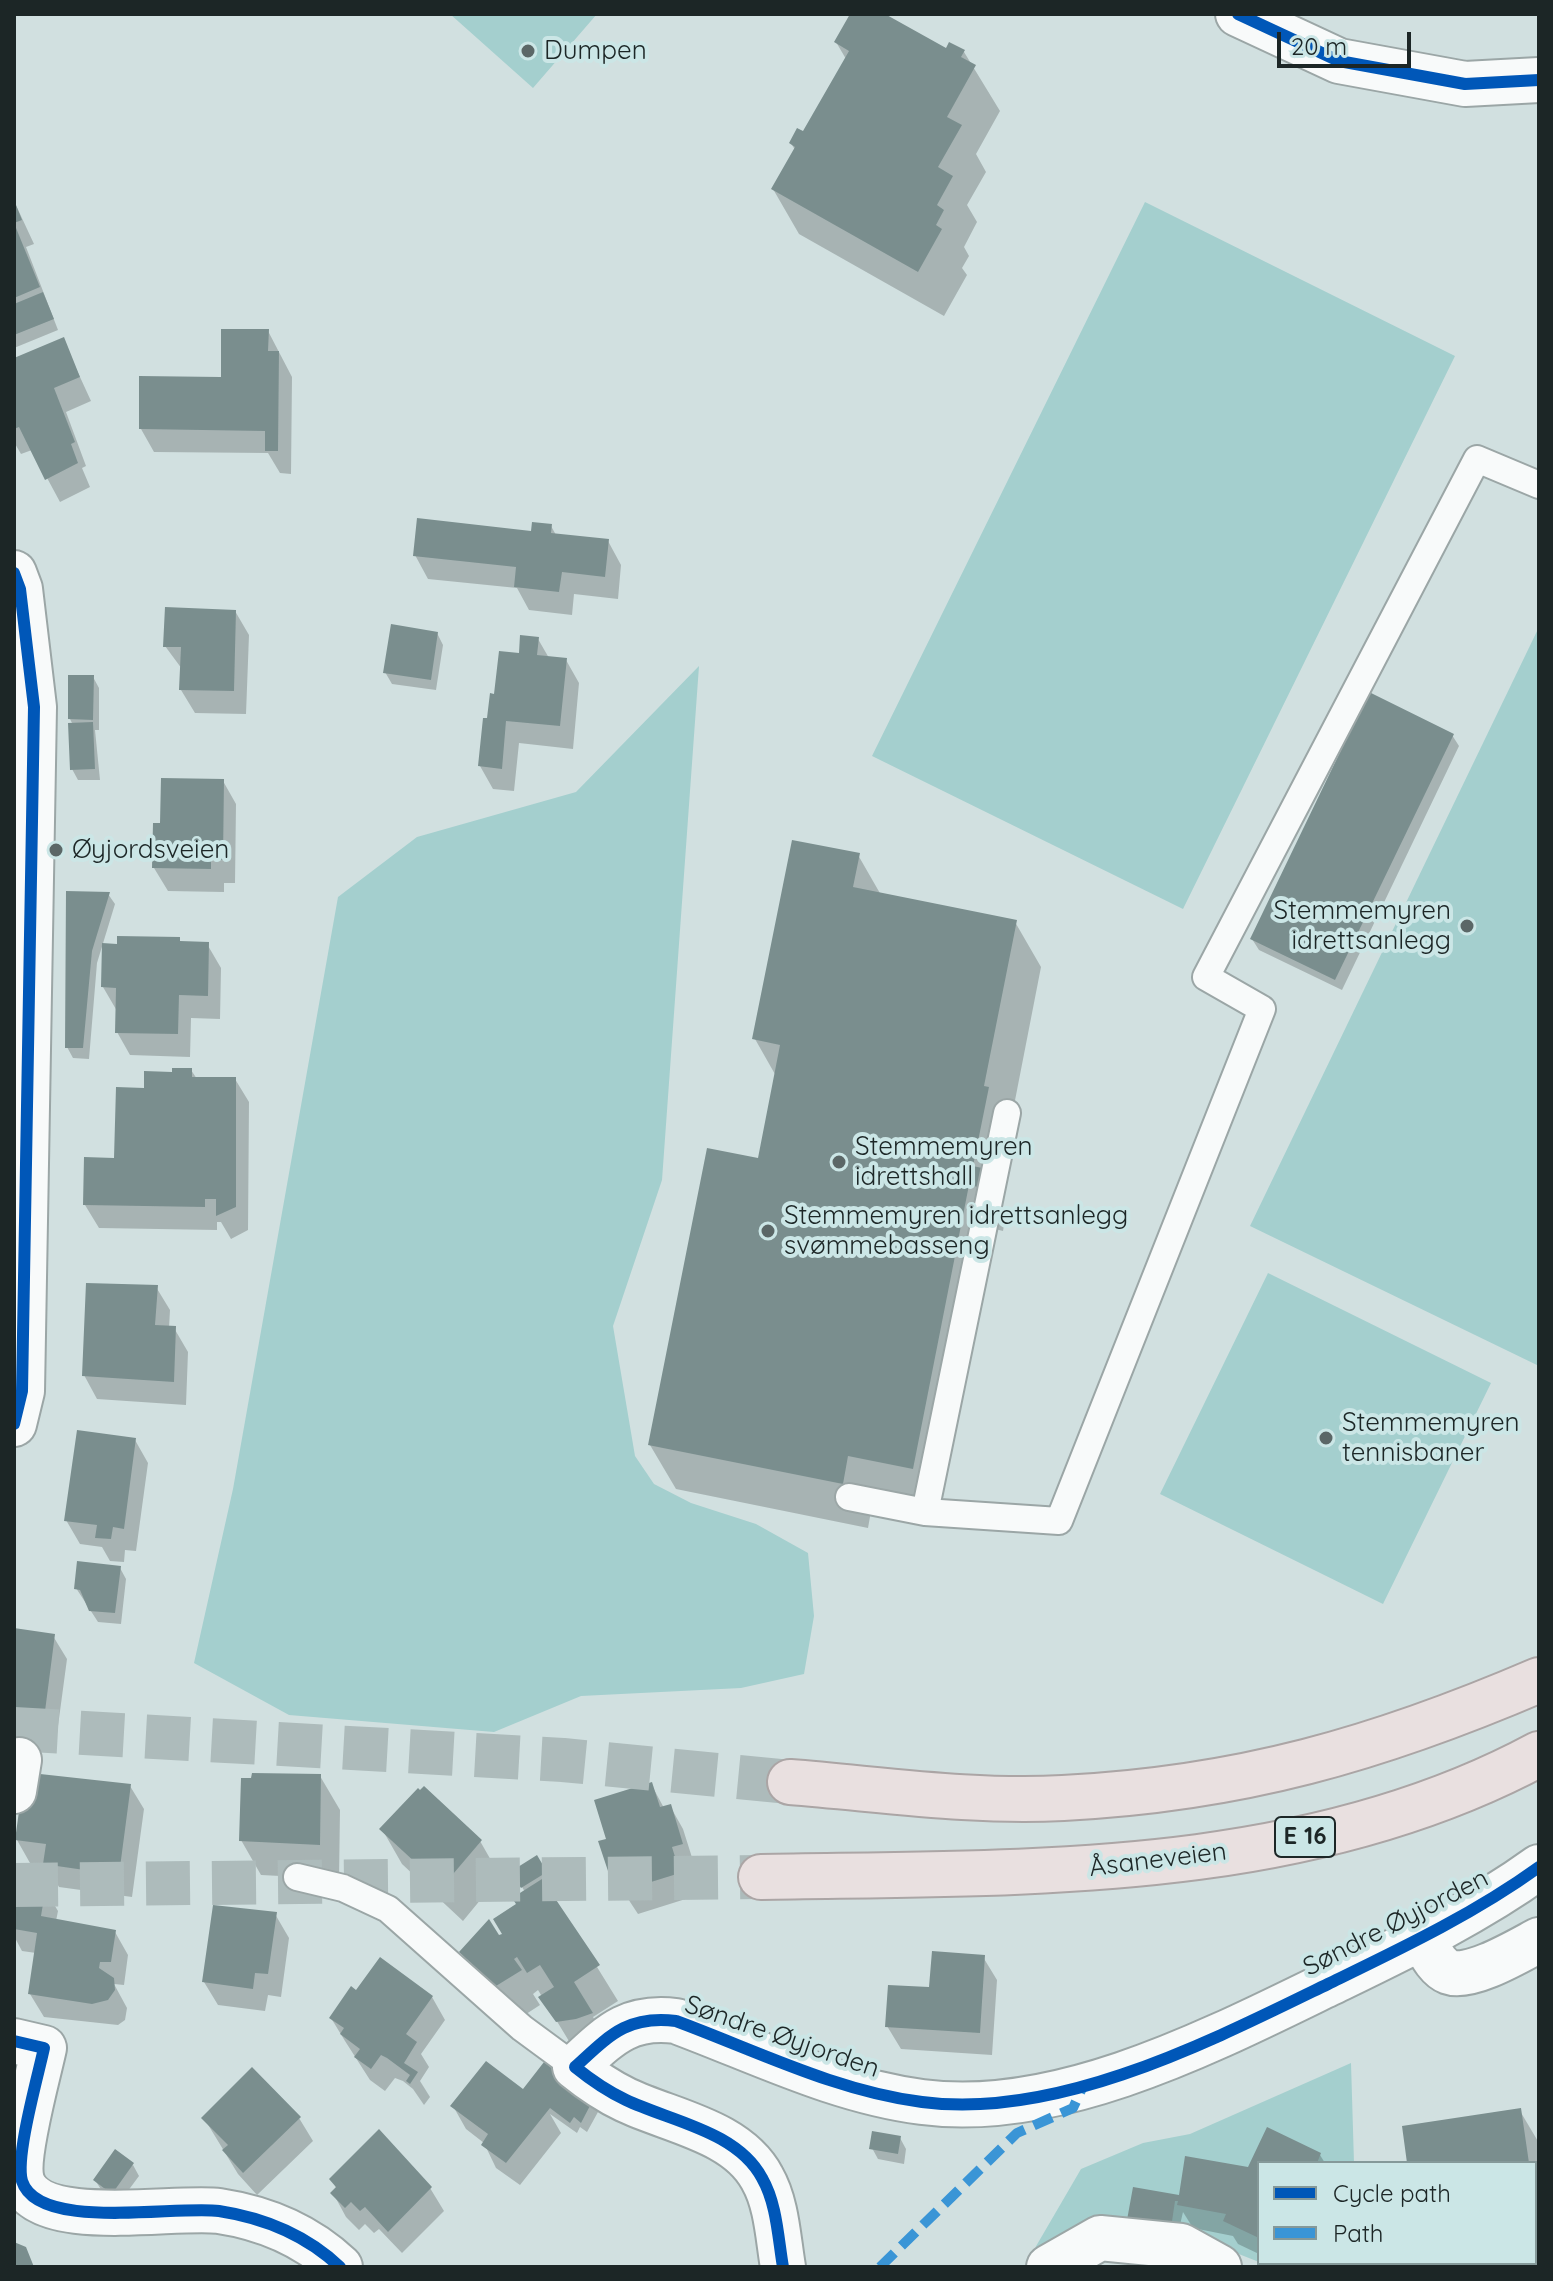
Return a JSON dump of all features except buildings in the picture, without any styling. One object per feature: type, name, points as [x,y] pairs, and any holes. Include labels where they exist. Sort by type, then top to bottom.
[{"type":"highway","points":[[790,1782],[941,1794],[1061,1799],[1176,1788],[1324,1760],[1440,1722],[1539,1680]]},
{"type":"highway","name":"Åsaneveien","points":[[761,1877],[1059,1871],[1196,1858],[1354,1828],[1437,1802],[1539,1754]]},
{"type":"street","points":[[1238,14],[1339,61],[1465,84],[1539,80]]},
{"type":"street","points":[[14,573],[20,589],[34,707],[22,1391],[14,1424]]},
{"type":"street","name":"Søndre Øyjorden","points":[[575,2067],[612,2034],[651,2018],[676,2021],[823,2079],[870,2093],[925,2103],[991,2105],[1042,2098],[1200,2046],[1500,1896],[1539,1867]]},
{"type":"street","name":"Søndre Øyjorden","points":[[1421,1937],[1438,1963],[1449,1972],[1460,1973],[1502,1961],[1539,1940]]},
{"type":"street","points":[[14,2041],[44,2048],[20,2170],[27,2191],[35,2199],[44,2204],[88,2212],[216,2211],[240,2216],[301,2237],[340,2267]]},
{"type":"street","points":[[575,2067],[623,2099],[713,2136],[750,2161],[762,2178],[772,2204],[783,2267]]},
{"type":"street","points":[[1049,2267],[1100,2238],[1181,2246],[1219,2267]]},
{"type":"lane","points":[[849,1497],[925,1512],[1059,1521],[1262,1009],[1206,977],[1477,459],[1539,485]]},
{"type":"lane","points":[[925,1512],[1007,1113]]},
{"type":"lane","points":[[297,1877],[343,1888],[388,1909],[522,2028],[575,2067]]},
{"type":"shaded area","name":"Dumpen","points":[[450,14],[597,14],[533,88]]},
{"type":"shaded area","points":[[1145,202],[1455,356],[1183,909],[872,756]]},
{"type":"shaded area","name":"Stemmemyren idrettsanlegg","points":[[1539,627],[1539,1366],[1250,1226]]},
{"type":"shaded area","points":[[699,666],[662,1180],[613,1326],[635,1456],[654,1484],[691,1503],[756,1524],[808,1553],[814,1616],[804,1674],[741,1688],[581,1696],[494,1732],[289,1715],[194,1663],[233,1489],[338,897],[417,837],[576,792]]},
{"type":"shaded area","name":"Stemmemyren tennisbaner","points":[[1268,1273],[1491,1383],[1383,1604],[1160,1494]]},
{"type":"shaded area","points":[[1351,2063],[1354,2161],[1257,2161],[1257,2261],[1216,2245],[1127,2220],[1035,2248],[1081,2169],[1143,2143],[1190,2134]]},
{"type":"shaded area","points":[[1539,2211],[1539,2267],[1267,2265],[1537,2265]]},
{"type":"tunnel","points":[[14,1729],[563,1760],[790,1782]]},
{"type":"tunnel","points":[[14,1885],[761,1877]]},
{"type":"marked path","points":[[880,2267],[1017,2133],[1073,2108],[1084,2084]]},
{"type":"cycle path","points":[[1238,14],[1339,61],[1465,84],[1539,80]]},
{"type":"cycle path","points":[[14,573],[20,589],[34,707],[22,1391],[14,1424]]},
{"type":"cycle path","points":[[783,2267],[771,2199],[751,2162],[720,2138],[626,2100],[575,2067],[620,2030],[644,2021],[676,2021],[797,2069],[890,2097],[973,2104],[1026,2099],[1078,2088],[1183,2052],[1436,1930],[1539,1867]]},
{"type":"cycle path","points":[[14,2041],[44,2048],[22,2154],[22,2181],[33,2197],[53,2206],[80,2211],[199,2210],[236,2214],[269,2223],[299,2237],[340,2267]]},
{"type":"place","name":"Dumpen","points":[[528,51]]},
{"type":"place","name":"Øyjordsveien","points":[[56,850]]},
{"type":"place","name":"Stemmemyren idrettsanlegg","points":[[1467,926]]},
{"type":"place","name":"Stemmemyren idrettshall","points":[[839,1162]]},
{"type":"place","name":"Stemmemyren idrettsanlegg svømmebasseng","points":[[768,1231]]},
{"type":"place","name":"Stemmemyren tennisbaner","points":[[1326,1438]]}]
